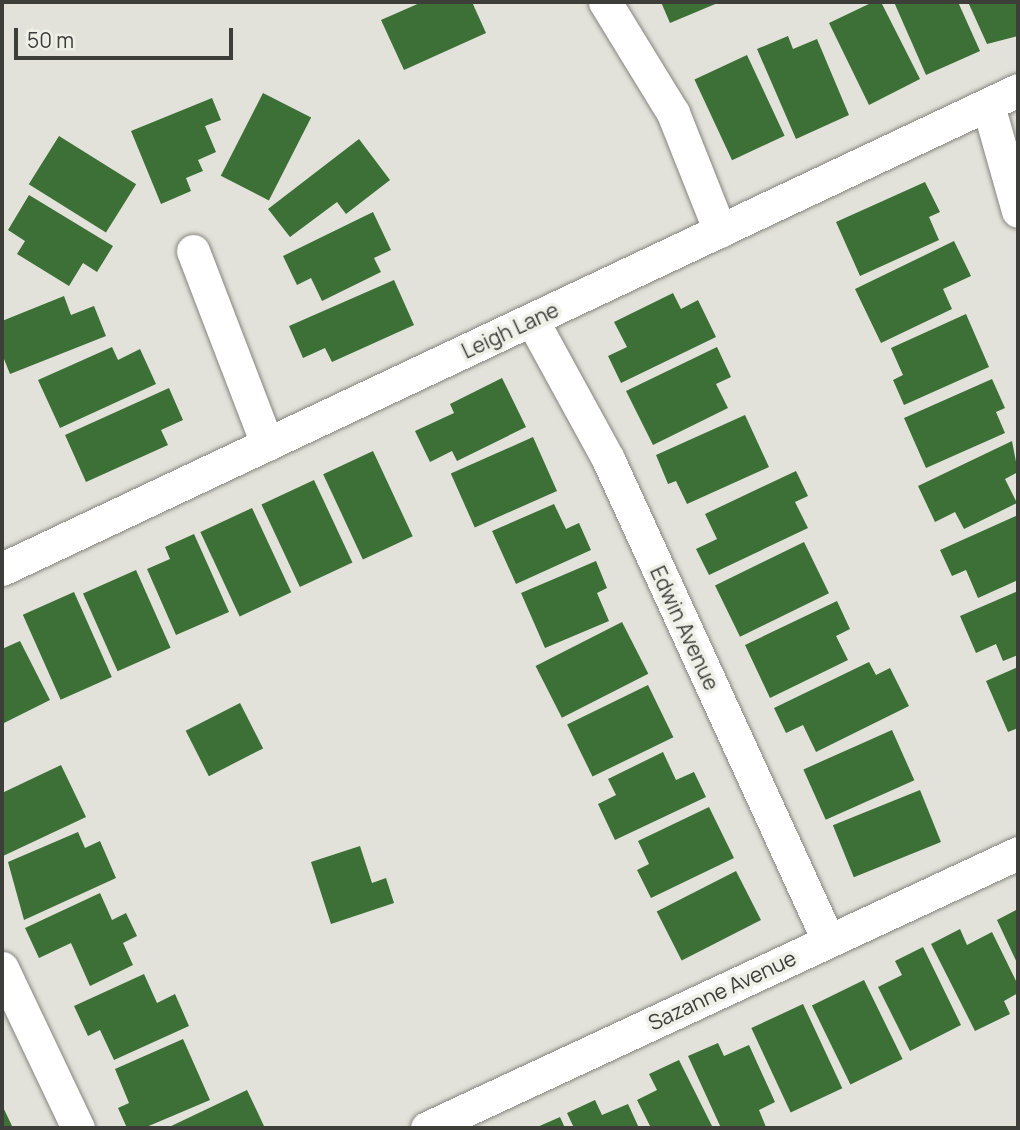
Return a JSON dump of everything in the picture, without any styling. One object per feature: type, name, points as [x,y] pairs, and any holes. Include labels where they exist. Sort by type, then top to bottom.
[{"type":"street","points":[[605,2],[673,113],[720,231]]},
{"type":"street","name":"Leigh Lane","points":[[2,569],[1018,90]]},
{"type":"street","points":[[988,104],[1018,211]]},
{"type":"street","points":[[193,251],[267,444]]},
{"type":"street","name":"Edwin Avenue","points":[[532,320],[608,459],[828,940]]},
{"type":"street","name":"Sazanne Avenue","points":[[427,1128],[1018,853]]},
{"type":"street","points":[[2,968],[78,1128]]},
{"type":"building","points":[[422,2],[472,2],[486,33],[404,70],[381,20]]},
{"type":"building","points":[[661,2],[720,2],[670,23]]},
{"type":"building","points":[[873,2],[881,2],[920,79],[869,105],[829,23]]},
{"type":"building","points":[[894,2],[958,2],[980,51],[926,75]]},
{"type":"building","points":[[968,2],[1018,2],[1018,36],[987,44]]},
{"type":"building","points":[[788,36],[793,49],[817,39],[849,115],[796,139],[757,49]]},
{"type":"building","points":[[747,55],[785,136],[732,160],[694,80]]},
{"type":"building","points":[[263,93],[311,118],[269,200],[221,176]]},
{"type":"building","points":[[212,98],[221,120],[205,126],[216,152],[198,160],[203,171],[186,178],[191,191],[161,204],[131,131]]},
{"type":"building","points":[[59,136],[136,184],[106,233],[29,184]]},
{"type":"building","points":[[359,139],[390,180],[346,214],[337,202],[290,237],[268,209]]},
{"type":"building","points":[[925,182],[940,212],[929,217],[939,240],[860,276],[836,222]]},
{"type":"building","points":[[29,195],[113,246],[97,272],[83,263],[69,286],[17,254],[25,241],[8,230]]},
{"type":"building","points":[[373,212],[391,250],[374,258],[381,272],[322,301],[311,278],[297,285],[283,256]]},
{"type":"building","points":[[954,241],[971,276],[943,289],[952,309],[881,343],[855,289]]},
{"type":"building","points":[[394,280],[414,325],[332,362],[325,348],[303,358],[289,326]]},
{"type":"building","points":[[673,293],[681,309],[698,300],[716,337],[621,383],[608,356],[627,347],[614,322]]},
{"type":"building","points":[[64,296],[71,315],[94,306],[106,336],[10,374],[2,354],[2,321]]},
{"type":"building","points":[[966,314],[989,367],[904,405],[893,380],[903,375],[891,348]]},
{"type":"building","points":[[112,347],[118,360],[140,349],[156,384],[60,428],[38,380]]},
{"type":"building","points":[[717,347],[731,377],[716,384],[728,408],[653,445],[626,391]]},
{"type":"building","points":[[502,378],[526,427],[457,461],[452,451],[430,462],[415,431],[454,413],[450,404]]},
{"type":"building","points":[[992,379],[1005,408],[996,412],[1005,433],[926,468],[904,418]]},
{"type":"building","points":[[169,388],[183,420],[161,430],[168,445],[86,482],[65,435]]},
{"type":"building","points":[[745,415],[769,467],[687,504],[676,481],[668,484],[656,455]]},
{"type":"building","points":[[533,437],[557,491],[475,528],[451,474]]},
{"type":"building","points":[[1012,441],[1018,472],[1005,479],[1017,503],[964,529],[955,512],[935,522],[918,486]]},
{"type":"building","points":[[373,451],[413,536],[363,559],[323,474]]},
{"type":"building","points":[[796,471],[808,496],[795,502],[808,528],[709,575],[696,549],[717,539],[705,514]]},
{"type":"building","points":[[314,480],[352,562],[300,587],[261,505]]},
{"type":"building","points":[[554,504],[566,529],[579,523],[591,550],[516,584],[492,531]]},
{"type":"building","points":[[252,508],[291,592],[240,616],[200,532]]},
{"type":"building","points":[[1018,515],[1018,580],[978,598],[966,570],[952,576],[940,550]]},
{"type":"building","points":[[194,534],[229,612],[176,635],[147,569],[170,559],[165,547]]},
{"type":"building","points":[[804,542],[829,593],[740,637],[715,585]]},
{"type":"building","points":[[596,561],[607,588],[597,593],[609,621],[545,648],[521,593]]},
{"type":"building","points":[[136,570],[171,648],[118,671],[83,594]]},
{"type":"building","points":[[1018,591],[1018,655],[1003,661],[996,644],[976,653],[960,616]]},
{"type":"building","points":[[74,592],[112,677],[61,700],[23,615]]},
{"type":"building","points":[[837,601],[850,629],[836,636],[848,660],[770,698],[745,645]]},
{"type":"building","points":[[622,622],[648,674],[562,718],[536,666]]},
{"type":"building","points":[[20,641],[50,700],[2,724],[2,649]]},
{"type":"building","points":[[869,662],[876,675],[890,668],[909,706],[816,752],[803,725],[786,733],[774,708]]},
{"type":"building","points":[[1018,667],[1018,728],[1008,732],[986,681]]},
{"type":"building","points":[[648,685],[673,737],[593,777],[567,724]]},
{"type":"building","points":[[240,703],[263,748],[209,776],[186,731]]},
{"type":"building","points":[[892,730],[914,780],[826,820],[803,769]]},
{"type":"building","points":[[663,752],[676,780],[694,772],[706,797],[615,840],[598,804],[616,795],[608,779]]},
{"type":"building","points":[[61,765],[86,817],[3,856],[2,793]]},
{"type":"building","points":[[920,790],[941,842],[854,877],[833,825]]},
{"type":"building","points":[[709,807],[734,858],[651,898],[637,870],[649,864],[638,841]]},
{"type":"building","points":[[78,832],[85,848],[100,841],[116,878],[24,920],[8,862]]},
{"type":"building","points":[[360,846],[372,883],[386,878],[394,903],[331,924],[311,862]]},
{"type":"building","points":[[736,871],[761,920],[682,960],[657,911]]},
{"type":"building","points":[[100,893],[112,920],[126,913],[137,936],[123,943],[133,965],[90,986],[71,943],[39,958],[25,928]]},
{"type":"building","points":[[1018,909],[1018,965],[997,920]]},
{"type":"building","points":[[960,929],[967,945],[992,932],[1018,985],[1018,993],[1004,1001],[1010,1014],[975,1031],[931,944]]},
{"type":"building","points":[[923,947],[961,1025],[910,1051],[878,987],[902,975],[895,961]]},
{"type":"building","points":[[144,974],[157,1003],[175,994],[189,1026],[114,1060],[100,1030],[88,1036],[74,1006]]},
{"type":"building","points":[[864,980],[903,1059],[850,1085],[812,1005]]},
{"type":"building","points":[[803,1004],[842,1088],[791,1112],[751,1028]]},
{"type":"building","points":[[183,1039],[210,1100],[144,1128],[127,1128],[118,1108],[129,1103],[115,1069]]},
{"type":"building","points":[[718,1043],[724,1056],[749,1045],[775,1102],[759,1110],[766,1127],[721,1128],[688,1056]]},
{"type":"building","points":[[679,1060],[713,1128],[651,1128],[637,1100],[657,1090],[649,1074]]},
{"type":"building","points":[[247,1090],[264,1126],[167,1128]]},
{"type":"building","points":[[595,1100],[602,1115],[628,1104],[639,1128],[574,1128],[567,1113]]},
{"type":"building","points":[[2,1105],[13,1128],[2,1128]]},
{"type":"building","points":[[560,1117],[565,1128],[535,1128]]}]
